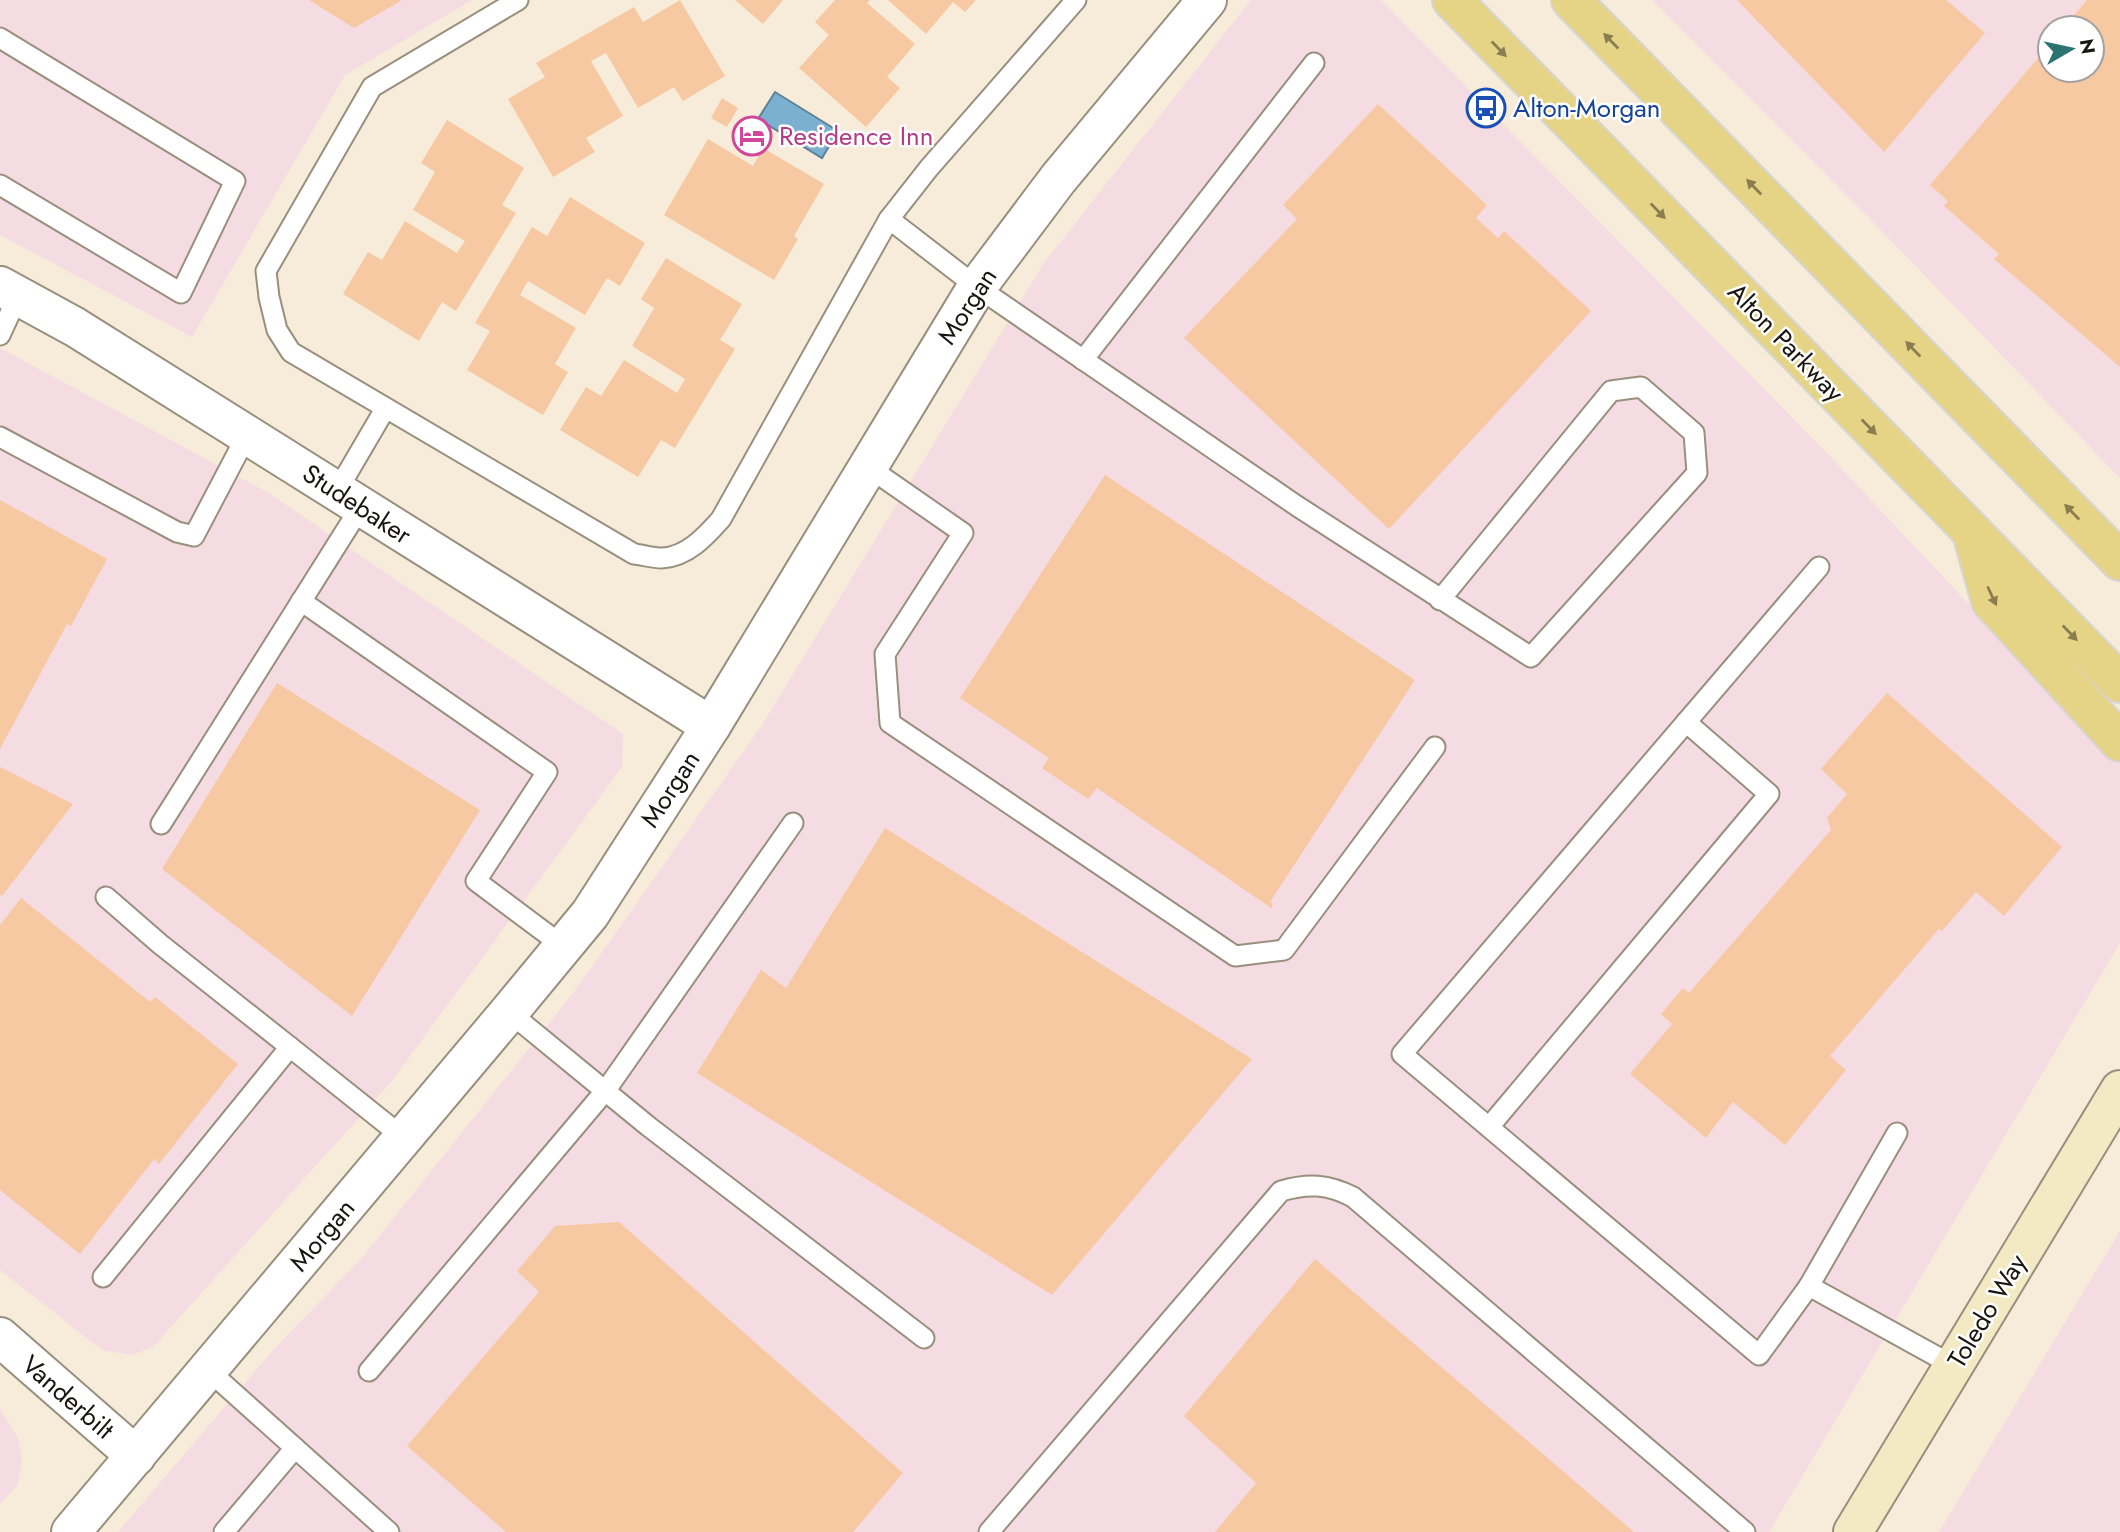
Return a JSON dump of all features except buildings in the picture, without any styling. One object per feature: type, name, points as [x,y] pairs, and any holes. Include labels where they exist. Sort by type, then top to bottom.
[{"type":"main road","name":"Alton Parkway","points":[[1452,0],[2120,684]]},
{"type":"main road","points":[[1571,0],[2120,561]]},
{"type":"main road","points":[[1971,531],[1991,601],[2120,742]]},
{"type":"main road","name":"Toledo Way","points":[[1853,1532],[2120,1090]]},
{"type":"street","name":"Morgan","points":[[71,1532],[590,914],[711,726],[977,287],[1058,179],[1207,0]]},
{"type":"street","name":"Studebaker","points":[[9,291],[75,327],[711,726]]},
{"type":"street","name":"Vanderbilt","points":[[0,1337],[136,1456]]},
{"type":"lane","points":[[518,0],[372,87],[266,271],[277,330],[290,352],[385,409],[634,554],[663,558],[690,549],[721,519],[889,219],[929,168],[1076,0]]},
{"type":"lane","points":[[0,38],[235,181],[181,293],[0,184]]},
{"type":"lane","points":[[1083,360],[1314,63]]},
{"type":"lane","points":[[889,219],[977,287],[1083,360],[1297,506],[1440,600],[1531,657],[1696,473],[1694,432],[1641,387],[1611,391],[1440,600]]},
{"type":"lane","points":[[0,335],[9,291]]},
{"type":"lane","points":[[161,824],[301,601],[349,499],[385,409]]},
{"type":"lane","points":[[0,437],[177,531],[194,536],[247,435]]},
{"type":"lane","points":[[868,467],[963,533],[885,654],[890,723],[1235,956],[1284,950],[1435,747]]},
{"type":"lane","points":[[1819,567],[1402,1054],[1759,1355],[1809,1286],[1897,1133]]},
{"type":"lane","points":[[301,601],[547,772],[476,881],[563,946]]},
{"type":"lane","points":[[1489,1127],[1769,794],[1686,722]]},
{"type":"lane","points":[[369,1371],[606,1090],[793,823]]},
{"type":"lane","points":[[106,897],[160,944],[404,1138]]},
{"type":"lane","points":[[509,1012],[648,1126],[924,1338]]},
{"type":"lane","points":[[103,1277],[290,1047]]},
{"type":"lane","points":[[989,1532],[1281,1191],[1315,1184],[1338,1189],[1353,1197],[1745,1532]]},
{"type":"lane","points":[[1809,1286],[1954,1366]]},
{"type":"lane","points":[[208,1370],[389,1532]]},
{"type":"lane","points":[[224,1532],[295,1448]]},
{"type":"shaded area","points":[[0,0],[472,0],[345,75],[192,337],[0,235]]},
{"type":"shaded area","points":[[1251,0],[1381,0],[1824,450],[2120,765],[2120,943],[1769,1532],[118,1532],[275,1348],[362,1258],[577,988],[762,725],[1044,263]]},
{"type":"shaded area","points":[[1652,0],[2120,0],[2120,478],[1877,226]]},
{"type":"shaded area","points":[[0,348],[267,492],[623,734],[622,767],[391,1082],[153,1347],[131,1355],[102,1350],[0,1270]]},
{"type":"shaded area","points":[[2120,1231],[2120,1532],[1939,1532]]},
{"type":"shaded area","points":[[0,1409],[18,1438],[22,1459],[18,1484],[0,1504]]},
{"type":"water","points":[[775,92],[838,131],[822,158],[758,119]]},
{"type":"place","name":"Alton-Morgan","points":[[1486,108]]},
{"type":"place","name":"Residence Inn","points":[[752,136]]}]
